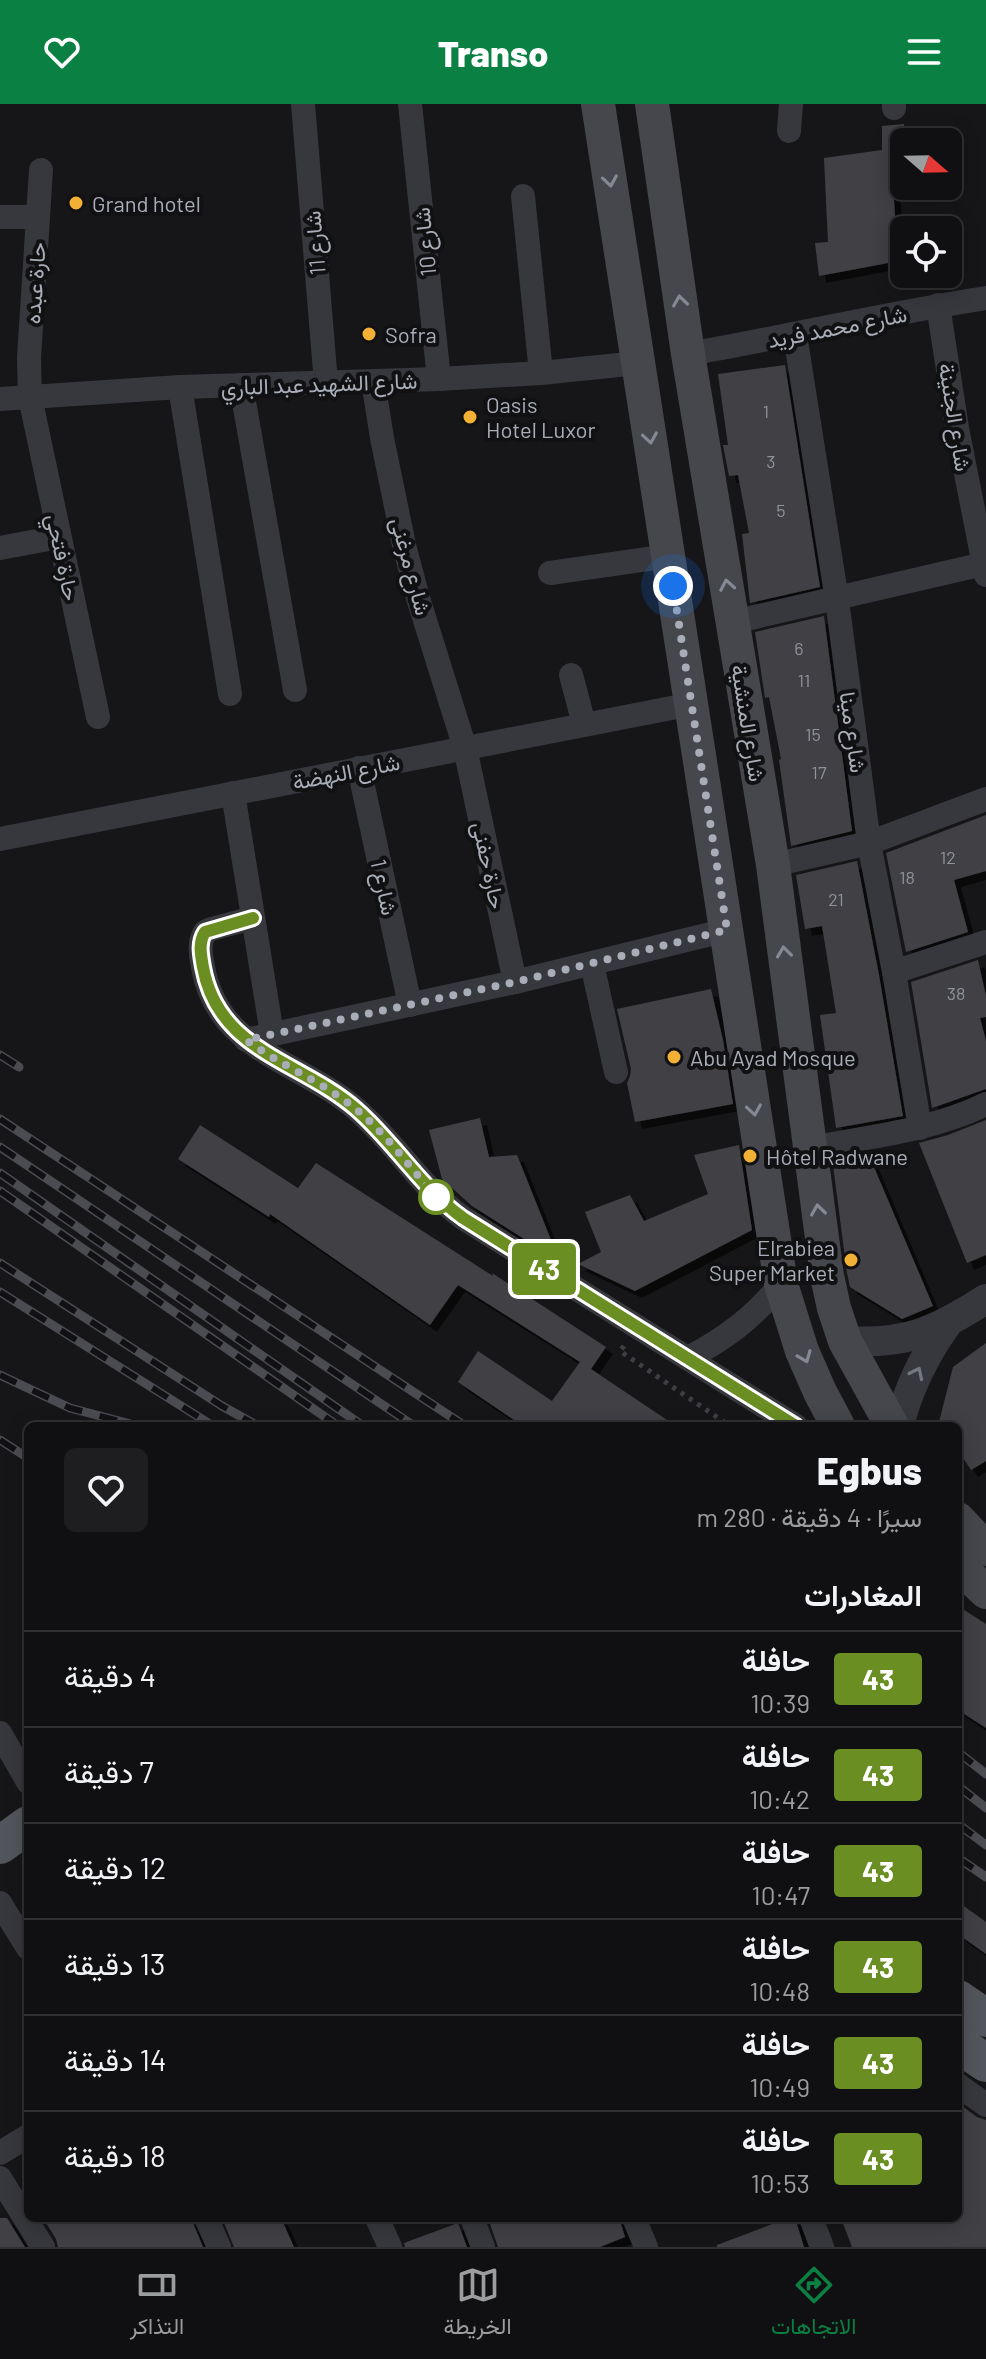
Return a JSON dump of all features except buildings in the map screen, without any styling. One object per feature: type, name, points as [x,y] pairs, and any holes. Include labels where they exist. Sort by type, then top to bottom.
[{"type":"main road","points":[[598,104],[781,1284],[802,1351],[836,1422]]},
{"type":"main road","name":"شارع المنشية","points":[[652,104],[688,354],[773,865],[827,1276],[845,1341],[890,1422]]},
{"type":"main road","points":[[962,1523],[986,1549]]},
{"type":"main road","points":[[962,1569],[986,1592]]},
{"type":"main road","points":[[0,1817],[24,1801]]},
{"type":"main road","points":[[0,1845],[24,1828]]},
{"type":"main road","points":[[962,2002],[986,2018]]},
{"type":"main road","points":[[962,2047],[986,2063]]},
{"type":"street","name":"شارع 11","points":[[303,104],[326,383]]},
{"type":"street","name":"شارع 10","points":[[410,104],[439,379]]},
{"type":"street","points":[[789,131],[791,104]]},
{"type":"street","name":"حارة عبده","points":[[30,397],[29,358],[41,170]]},
{"type":"street","points":[[523,196],[541,373]]},
{"type":"street","points":[[0,217],[38,217]]},
{"type":"street","name":"شارع محمد فريد","points":[[688,354],[986,298]]},
{"type":"street","name":"شارع الجنينة","points":[[938,305],[959,441],[985,569]]},
{"type":"street","name":"شارع مينا","points":[[795,335],[837,600],[869,843],[920,1128]]},
{"type":"street","name":"شارع الشهيد عبد الباري","points":[[0,399],[180,387],[439,379],[638,363]]},
{"type":"street","name":"شارع مرغنى","points":[[373,381],[404,545],[465,748]]},
{"type":"street","points":[[241,385],[295,690]]},
{"type":"street","points":[[180,387],[230,694]]},
{"type":"street","name":"حارة فتحي","points":[[30,397],[98,717]]},
{"type":"street","points":[[0,548],[59,537]]},
{"type":"street","points":[[550,573],[669,556]]},
{"type":"street","points":[[733,622],[985,569]]},
{"type":"street","points":[[571,675],[584,724]]},
{"type":"street","name":"شارع النهضة","points":[[0,839],[692,704]]},
{"type":"street","name":"حارة حفنى","points":[[465,748],[515,982]]},
{"type":"street","name":"شارع 1","points":[[359,768],[410,1005]]},
{"type":"street","points":[[233,793],[272,1034]]},
{"type":"street","points":[[773,865],[869,843],[986,799]]},
{"type":"street","points":[[253,918],[205,932],[200,945],[204,972],[213,997],[228,1021],[246,1040],[268,1056],[313,1078],[354,1107],[391,1142],[441,1202],[463,1218],[790,1422]]},
{"type":"street","points":[[246,1040],[515,982],[727,930]]},
{"type":"street","points":[[894,972],[986,942]]},
{"type":"street","points":[[592,964],[616,1072]]},
{"type":"street","points":[[809,1148],[920,1128],[986,1104]]},
{"type":"street","points":[[688,1358],[715,1345],[739,1328],[762,1308],[781,1284]]},
{"type":"street","points":[[845,1341],[874,1343],[912,1337],[947,1324],[986,1299]]},
{"type":"street","points":[[900,1422],[915,1376],[947,1324]]},
{"type":"street","points":[[0,1733],[24,1775]]},
{"type":"street","points":[[0,1903],[24,1942]]},
{"type":"street","points":[[962,2088],[986,2105]]},
{"type":"street","points":[[0,2153],[24,2138]]},
{"type":"street","points":[[0,2178],[24,2217]]},
{"type":"street","points":[[27,2222],[43,2247]]},
{"type":"street","points":[[208,2222],[219,2247]]},
{"type":"street","points":[[384,2222],[390,2247]]},
{"type":"street","points":[[474,2222],[483,2247]]},
{"type":"street","points":[[636,2222],[646,2247]]},
{"type":"street","points":[[813,2222],[822,2247]]},
{"type":"path","points":[[636,1326],[620,1351],[724,1422]]},
{"type":"railway","points":[[0,1055],[19,1067]]},
{"type":"railway","points":[[0,1119],[459,1422]]},
{"type":"railway","points":[[0,1147],[408,1422]]},
{"type":"railway","points":[[0,1173],[357,1422]]},
{"type":"railway","points":[[0,1191],[332,1422]]},
{"type":"railway","points":[[0,1263],[251,1422]]},
{"type":"railway","points":[[0,1292],[207,1422]]},
{"type":"railway","points":[[0,1375],[70,1408],[123,1422]]},
{"type":"railway","points":[[0,1440],[24,1455]]},
{"type":"railway","points":[[962,1755],[986,1774]]},
{"type":"railway","points":[[962,1789],[986,1808]]},
{"type":"railway","points":[[962,1827],[986,1845]]},
{"type":"railway","points":[[962,1861],[986,1877]]},
{"type":"bus line","name":"43","points":[[253,918],[205,932],[200,945],[204,972],[213,997],[228,1021],[246,1040],[268,1056],[313,1078],[354,1107],[391,1142],[441,1202],[463,1218],[790,1422]]},
{"type":"place","name":"Grand hotel","points":[[76,203]]},
{"type":"place","name":"Sofra","points":[[369,334]]},
{"type":"place","name":"Oasis Hotel Luxor","points":[[470,417]]},
{"type":"place","name":"Abu Ayad Mosque","points":[[674,1057]]},
{"type":"place","name":"Hôtel Radwane","points":[[750,1156]]},
{"type":"place","name":"Elrabiea Super Market","points":[[851,1260]]},
{"type":"route","points":[[436,1197],[441,1202],[391,1142],[354,1107],[313,1078],[268,1056],[246,1040],[515,982],[727,930],[673,586]]}]
